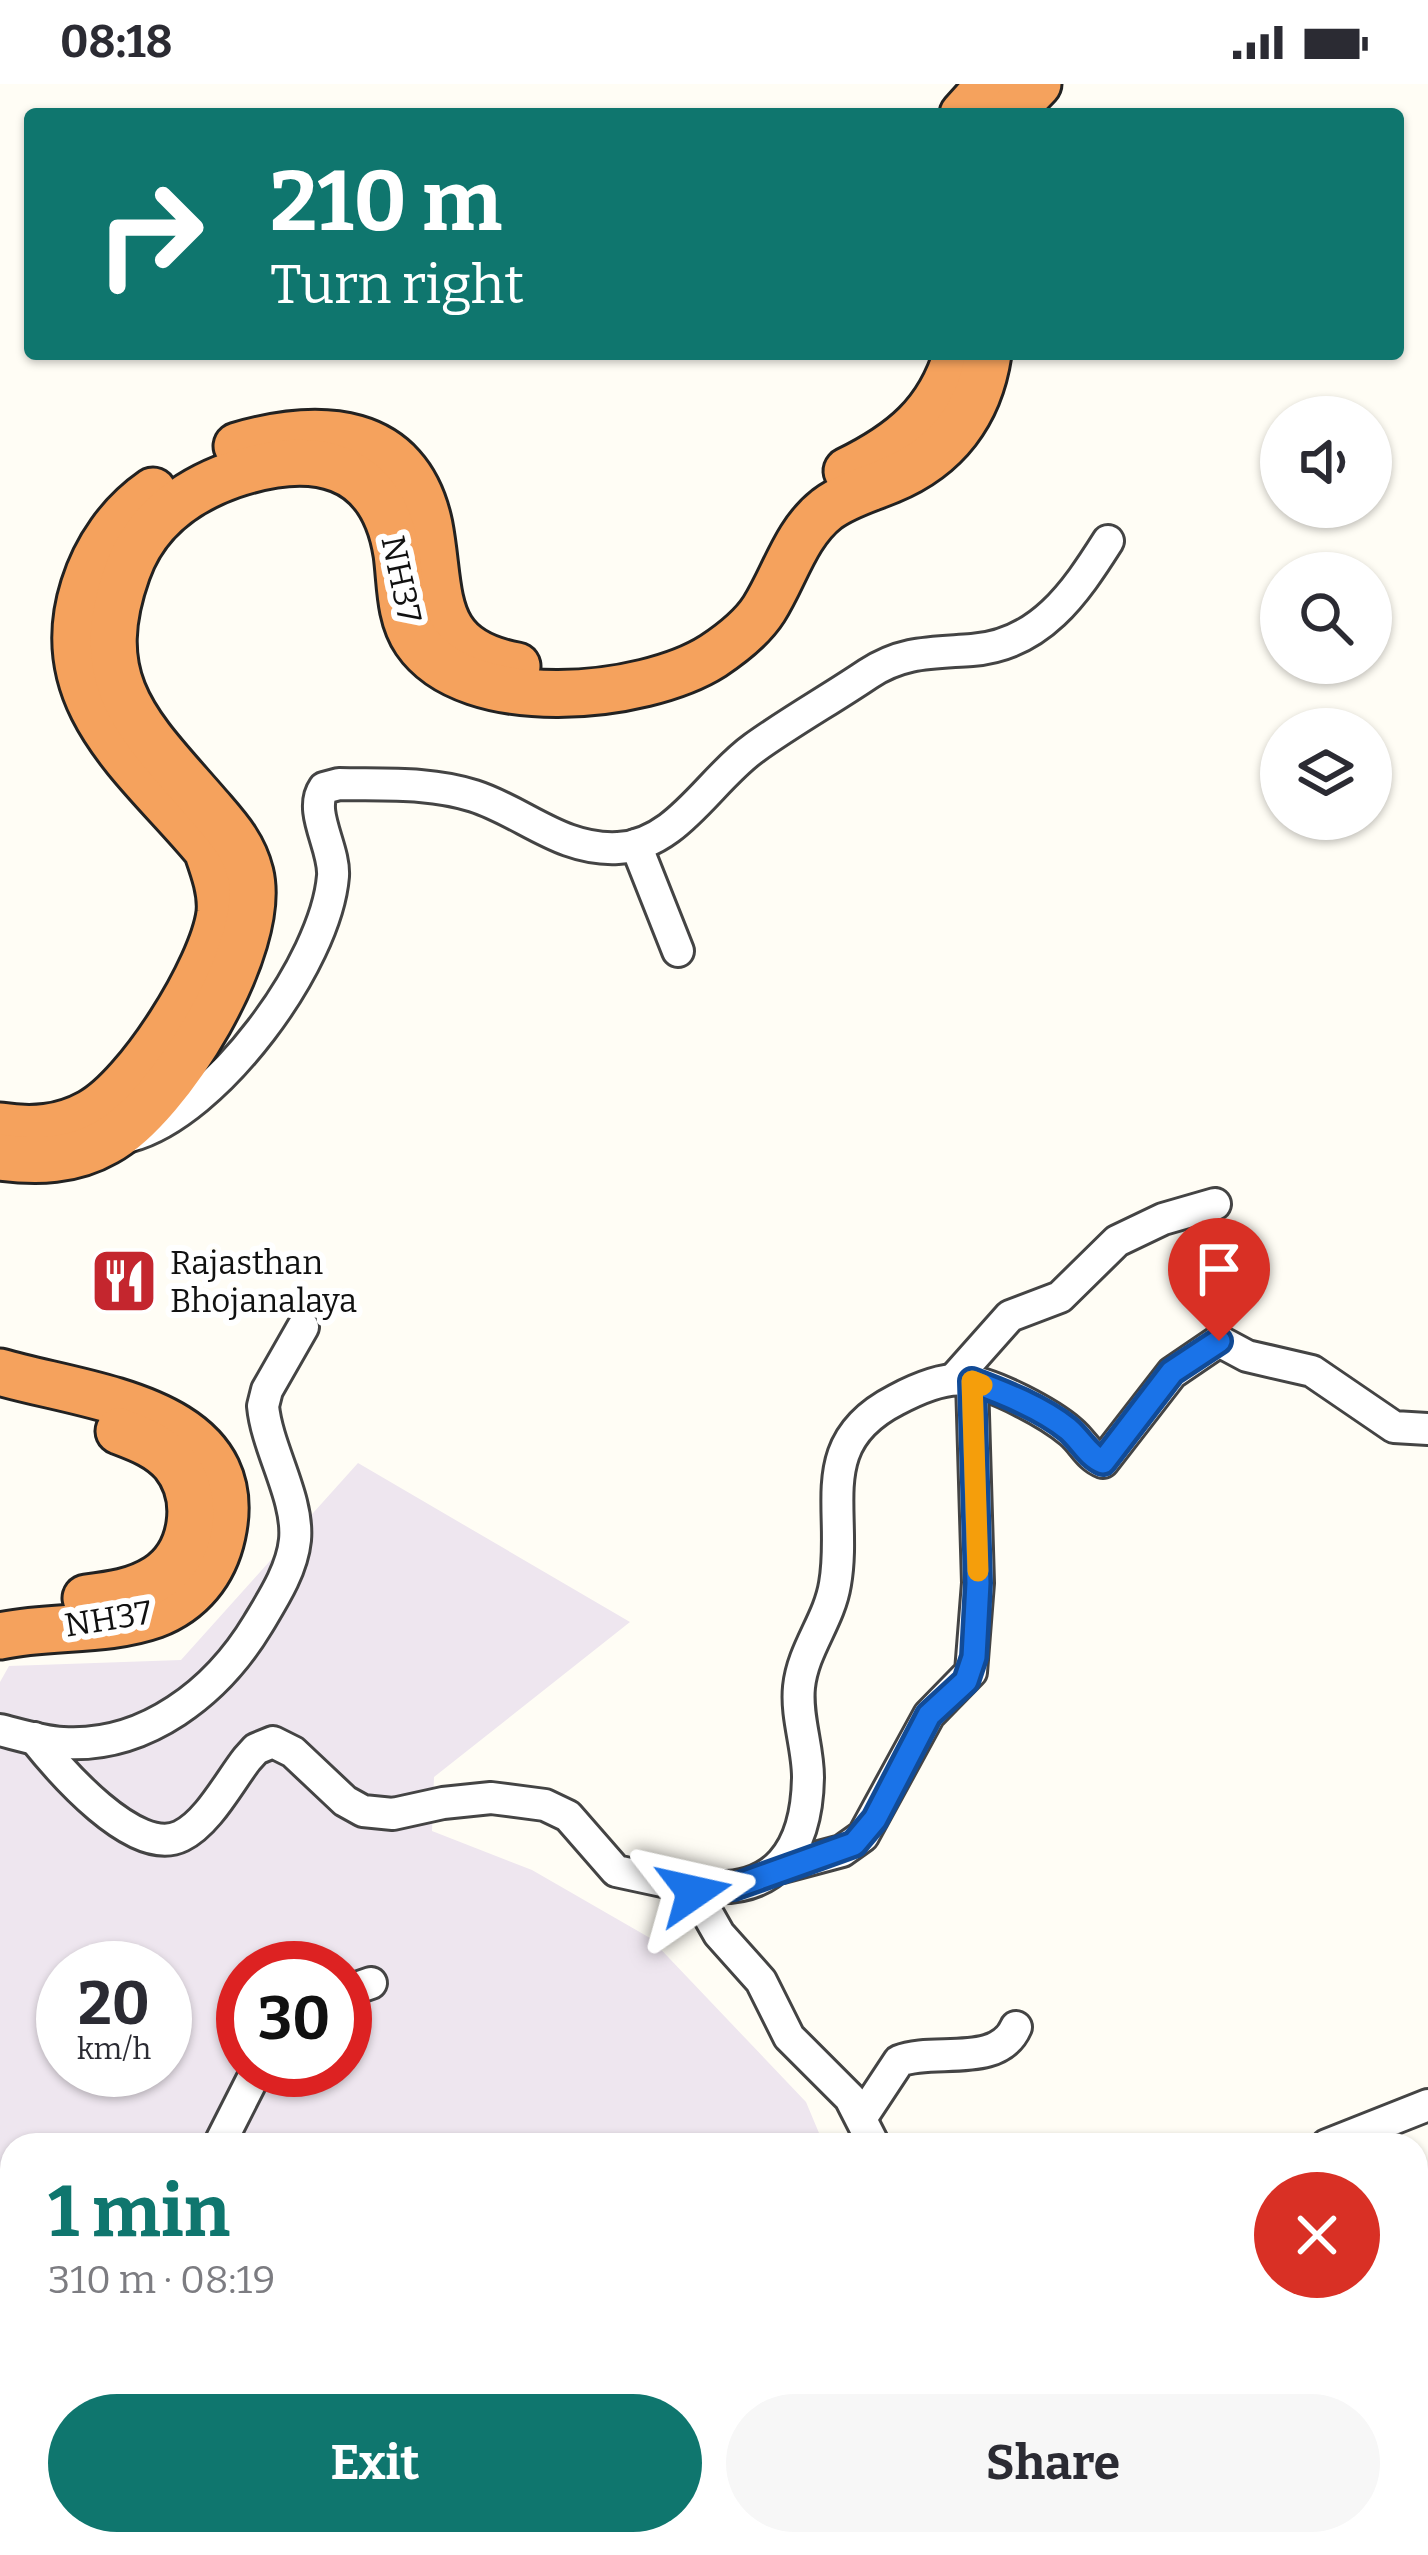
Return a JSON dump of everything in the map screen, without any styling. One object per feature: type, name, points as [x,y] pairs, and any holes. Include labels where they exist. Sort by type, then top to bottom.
[{"type":"highway","points":[[968,108],[990,84]]},
{"type":"highway","points":[[1015,108],[1038,84]]},
{"type":"highway","name":"NH37","points":[[0,1126],[31,1131],[66,1124],[94,1112],[120,1090],[200,970],[220,912],[217,876],[207,850],[128,763],[99,724],[82,686],[74,645],[76,611],[106,538],[133,505],[177,473],[224,450],[268,437],[308,432],[364,440],[392,456],[410,475],[429,526],[435,594],[443,616],[461,640],[482,655],[512,665],[609,664],[693,638],[720,616],[737,596],[789,507],[814,486],[886,452],[912,432],[932,411],[954,360]]},
{"type":"highway","name":"NH37","points":[[0,1157],[38,1161],[74,1155],[107,1142],[151,1102],[200,1034],[248,941],[252,881],[236,837],[146,731],[122,698],[113,670],[115,604],[130,562],[146,533],[172,506],[209,483],[244,471],[316,464],[344,470],[363,479],[388,516],[404,615],[415,640],[435,662],[458,676],[490,686],[539,693],[633,685],[709,659],[738,637],[761,615],[800,538],[825,511],[925,464],[948,445],[984,380],[987,360]]},
{"type":"highway","name":"NH37","points":[[0,1372],[116,1402],[178,1425],[212,1460],[226,1506],[218,1553],[209,1572],[178,1603],[132,1622],[0,1636]]},
{"type":"highway","name":"NH37","points":[[0,1404],[146,1441],[177,1466],[192,1510],[183,1549],[155,1580],[118,1594],[0,1607]]},
{"type":"street","points":[[107,1142],[146,1132],[185,1107],[240,1056],[280,1002],[309,952],[330,898],[333,854],[317,808],[324,788],[339,784],[446,789],[478,797],[568,842],[608,848],[636,845],[673,825],[755,747],[884,663],[924,651],[993,646],[1040,623],[1066,605],[1108,541]]},
{"type":"street","points":[[636,845],[678,951]]},
{"type":"street","points":[[34,1738],[81,1793],[138,1831],[158,1838],[176,1839],[193,1828],[256,1749],[273,1742],[293,1751],[345,1801],[363,1811],[394,1814],[469,1799],[529,1802],[568,1816],[616,1871],[695,1888],[734,1887],[782,1867],[842,1851],[863,1836],[929,1715],[970,1672],[978,1583],[963,1380],[1010,1316],[1060,1297],[1118,1241],[1163,1219],[1215,1204]]},
{"type":"street","points":[[0,1730],[81,1743],[142,1729],[202,1694],[251,1635],[279,1589],[295,1540],[263,1406],[267,1390],[303,1327]]},
{"type":"street","points":[[782,1867],[796,1846],[805,1813],[808,1778],[799,1686],[811,1640],[830,1606],[836,1580],[835,1488],[849,1438],[881,1408],[908,1394],[963,1380],[1067,1428],[1099,1462],[1110,1457],[1172,1372],[1219,1341],[1247,1357],[1312,1371],[1394,1427],[1428,1429]]},
{"type":"street","points":[[695,1888],[696,1898],[719,1934],[761,1981],[789,2037],[850,2098],[868,2131]]},
{"type":"street","points":[[868,2131],[899,2061],[985,2050],[1006,2041],[1016,2027]]},
{"type":"street","points":[[225,2133],[243,2097]]},
{"type":"street","points":[[1357,2133],[1428,2105]]},
{"type":"shaded area","points":[[358,1463],[630,1622],[434,1777],[432,1831],[532,1870],[650,1938],[806,2102],[819,2133],[0,2133],[0,1682],[9,1666],[181,1660]]},
{"type":"slow traffic","points":[[978,1571],[972,1381],[982,1385]]},
{"type":"place","name":"Rajasthan Bhojanalaya","points":[[124,1281]]},
{"type":"route","points":[[694,1892],[699,1886],[734,1887],[854,1844],[875,1819],[929,1715],[966,1681],[974,1657],[978,1583],[972,1381],[1056,1421],[1095,1460],[1103,1462],[1172,1372],[1219,1341]]}]
